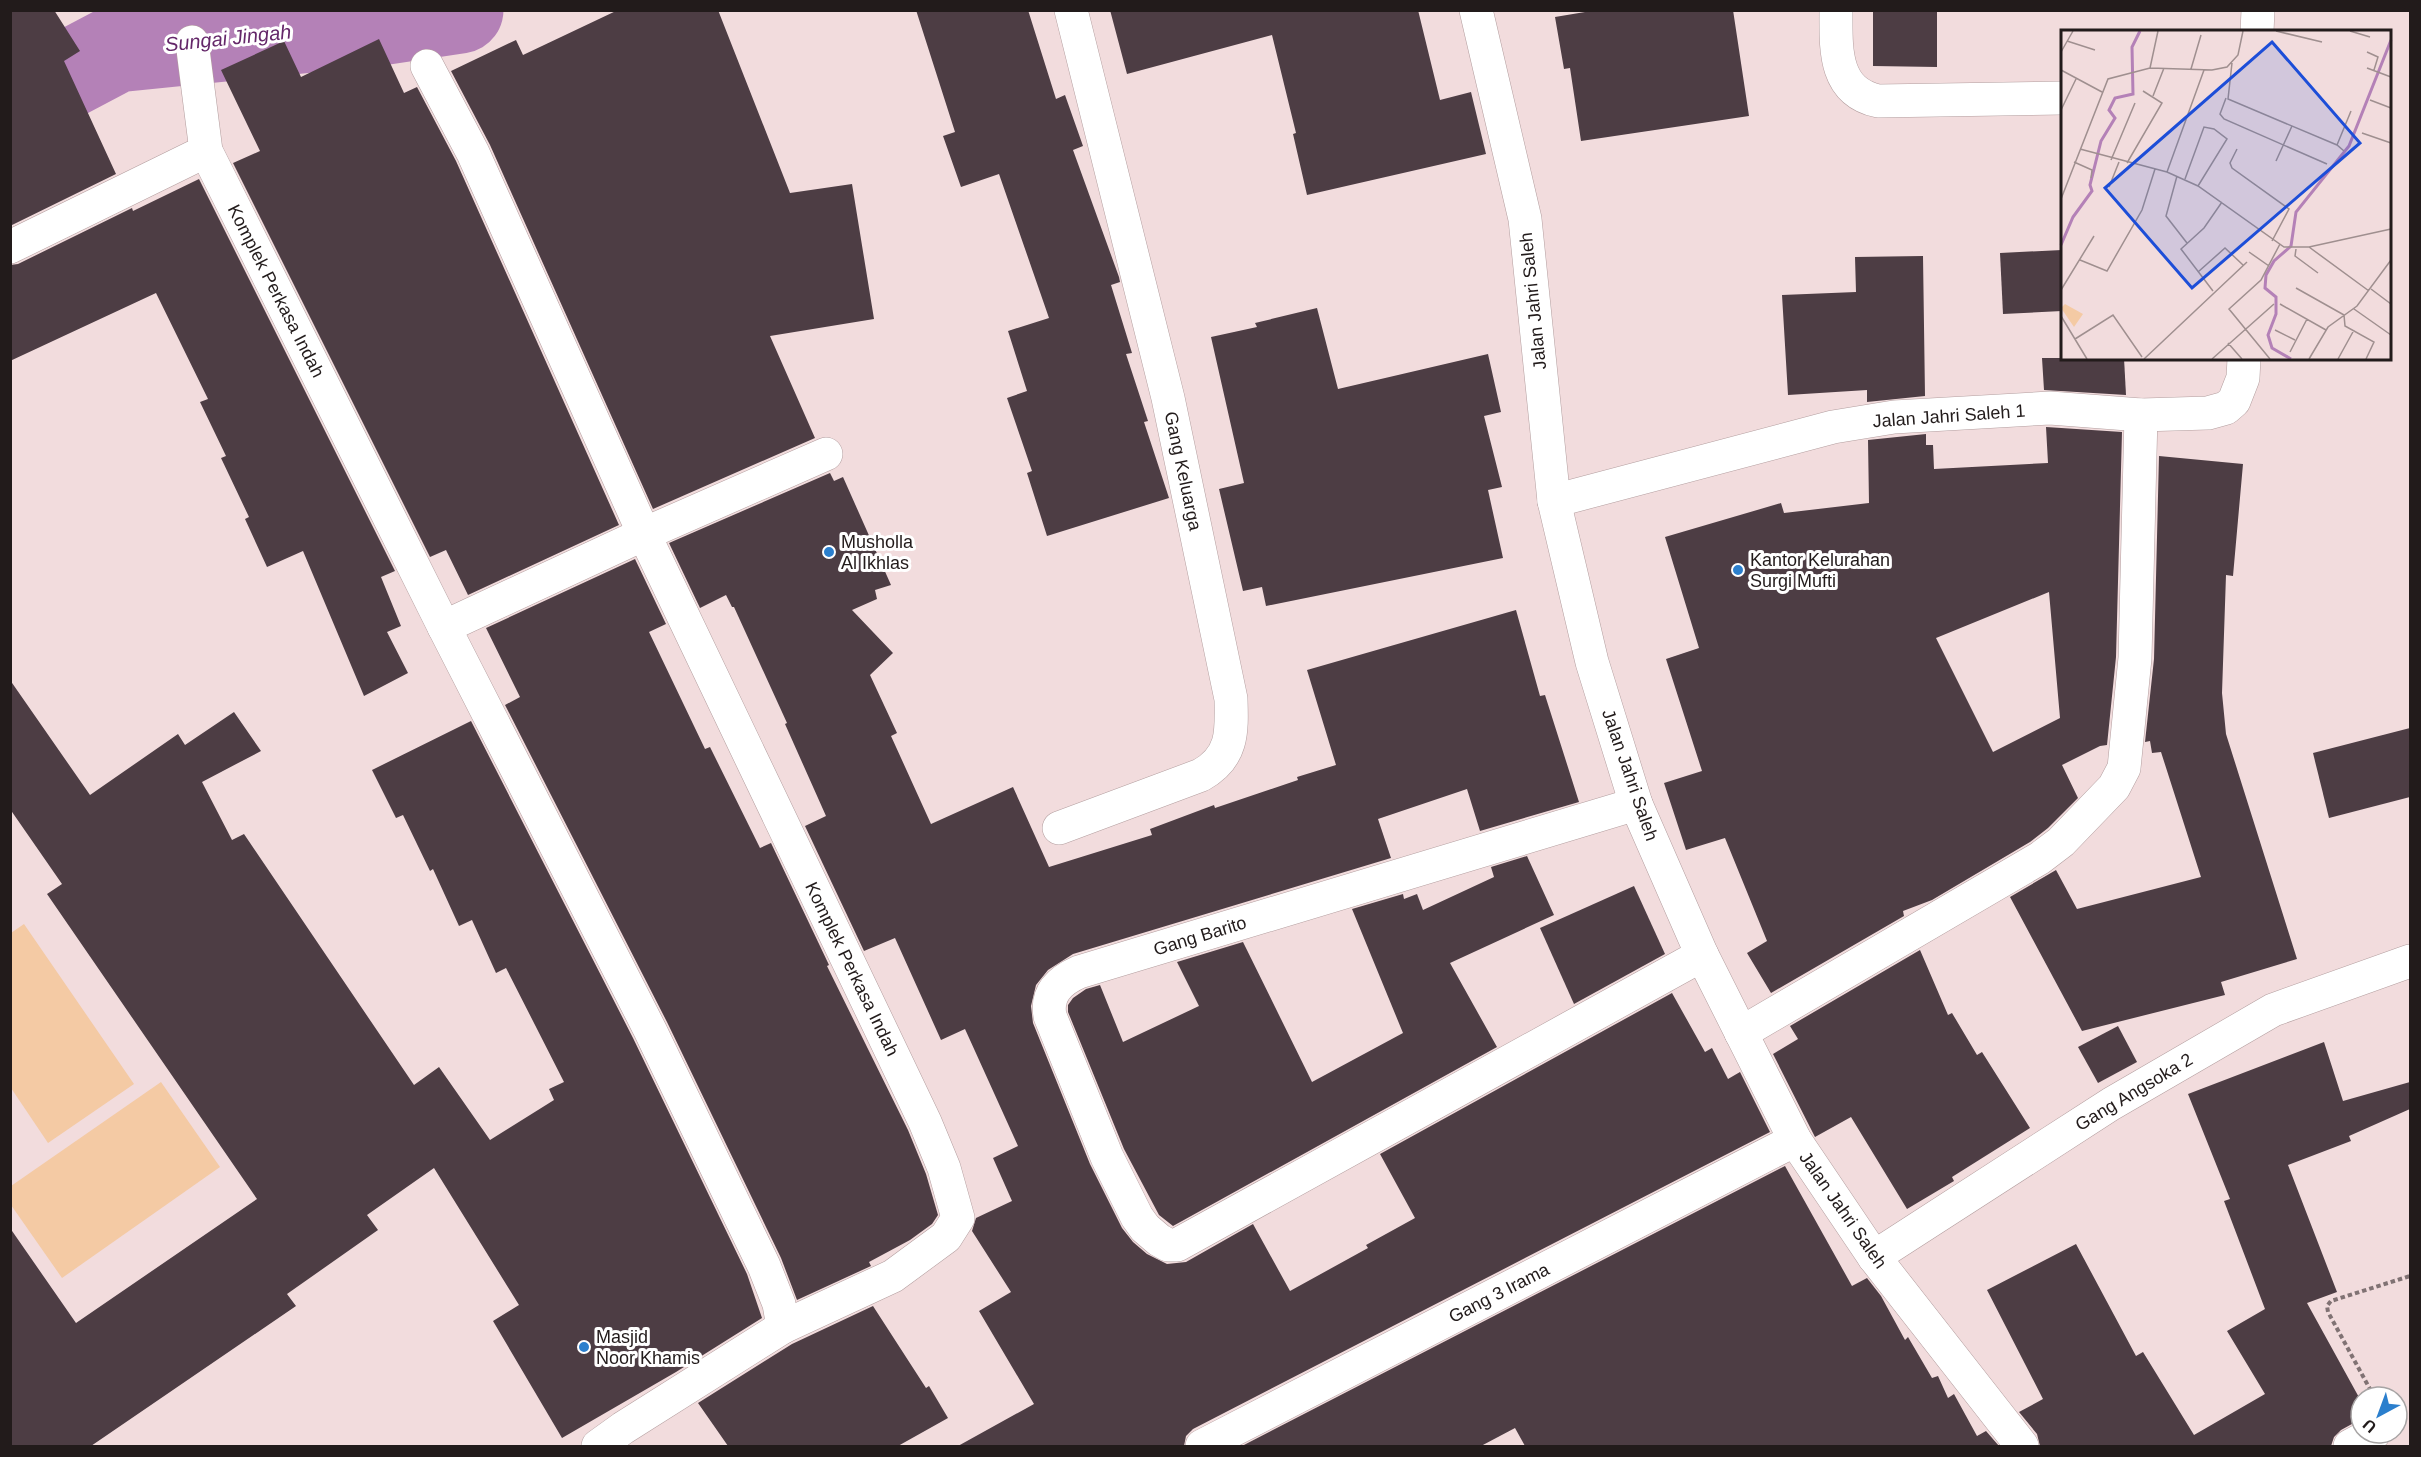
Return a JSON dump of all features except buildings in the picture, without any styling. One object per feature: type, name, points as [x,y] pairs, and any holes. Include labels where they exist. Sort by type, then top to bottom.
[{"type":"street","name":"Gang Keluarga","points":[[1059,828],[1201,775],[1214,768],[1222,759],[1230,739],[1231,712],[1231,699],[1168,398],[1071,10]]},
{"type":"street","name":"Jalan Jahri Saleh","points":[[1476,10],[1525,219],[1554,501],[1592,663],[1636,804],[1702,955],[1795,1140],[1874,1257],[2022,1446]]},
{"type":"street","points":[[1836,10],[1836,52],[1844,75],[1854,91],[1869,99],[1878,101],[2061,99]]},
{"type":"street","points":[[2257,30],[2258,10]]},
{"type":"street","name":"Komplek Perkasa Indah","points":[[192,42],[206,151],[444,627],[650,1030],[764,1266],[779,1304],[783,1327]]},
{"type":"street","name":"Komplek Perkasa Indah","points":[[427,66],[473,153],[644,534],[925,1122],[944,1168],[958,1218],[946,1237],[893,1276],[783,1327],[598,1446]]},
{"type":"street","points":[[10,248],[206,151]]},
{"type":"street","name":"Jalan Jahri Saleh 1","points":[[1554,501],[1833,427],[1894,417],[2050,408],[2141,415],[2208,413],[2226,408],[2234,400],[2243,378],[2244,360]]},
{"type":"street","points":[[1741,1033],[2040,858],[2061,842],[2114,787],[2124,768],[2135,658],[2141,415]]},
{"type":"street","points":[[444,627],[644,534],[826,454]]},
{"type":"street","name":"Gang Barito","points":[[1636,804],[1079,972],[1057,986],[1049,1000],[1050,1016],[1107,1157],[1145,1228],[1163,1243],[1177,1245],[1702,955]]},
{"type":"street","name":"Gang Angsoka 2","points":[[1874,1257],[2111,1104],[2273,1010],[2410,961]]},
{"type":"street","name":"Gang 3 Irama","points":[[1202,1446],[1795,1140]]},
{"type":"path","points":[[2368,1385],[2328,1312],[2327,1306],[2331,1301],[2410,1276]]},
{"type":"shaded area","points":[[24,924],[134,1084],[48,1143],[11,1088],[11,933]]},
{"type":"shaded area","points":[[161,1082],[220,1167],[62,1278],[11,1205],[11,1186]]},
{"type":"waterway","name":"Sungai Jingah","points":[[10,105],[116,49],[380,22],[460,10]]},
{"type":"place","name":"Musholla Al Ikhlas","points":[[829,552]]},
{"type":"place","name":"Kantor Kelurahan Surgi Mufti","points":[[1738,570]]},
{"type":"place","name":"Masjid Noor Khamis","points":[[584,1347]]}]
